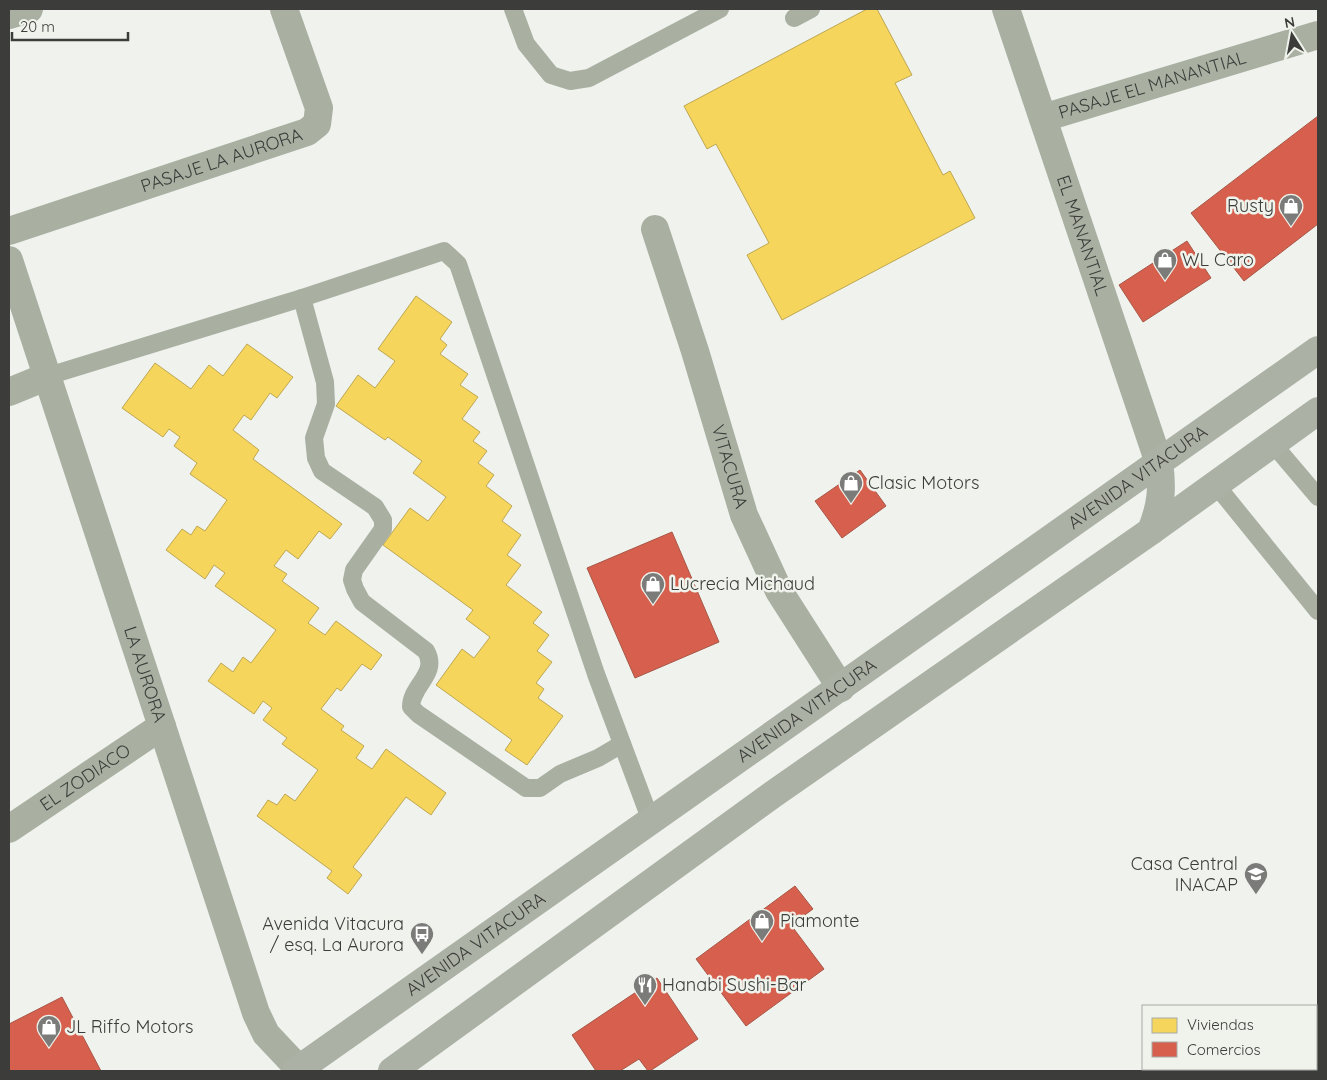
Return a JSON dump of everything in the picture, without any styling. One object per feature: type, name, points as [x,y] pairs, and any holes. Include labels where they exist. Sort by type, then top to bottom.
[{"type":"main road","name":"AVENIDA VITACURA","points":[[301,1071],[1318,350]]},
{"type":"main road","points":[[392,1071],[772,795],[1151,531],[1318,411]]},
{"type":"main road","points":[[1151,531],[1159,513],[1162,494],[1159,463]]},
{"type":"street","points":[[9,15],[28,9]]},
{"type":"street","name":"PASAJE LA AURORA","points":[[9,231],[307,132],[317,124],[319,108],[284,9]]},
{"type":"street","name":"EL MANANTIAL","points":[[1006,9],[1159,463]]},
{"type":"street","name":"PASAJE EL MANANTIAL","points":[[1043,118],[1318,35]]},
{"type":"street","name":"VITACURA","points":[[654,229],[695,351],[744,515],[779,591],[841,688]]},
{"type":"street","name":"LA AURORA","points":[[9,260],[256,1013],[266,1034],[301,1071]]},
{"type":"street","points":[[9,392],[48,376]]},
{"type":"street","name":"EL ZODIACO","points":[[9,829],[162,726]]},
{"type":"lane","points":[[513,9],[526,44],[551,75],[570,81],[589,78],[720,9]]},
{"type":"lane","points":[[794,18],[811,9]]},
{"type":"lane","points":[[48,376],[302,298],[444,251],[458,264],[596,674],[652,821]]},
{"type":"lane","points":[[302,298],[324,382],[326,404],[314,438],[316,458],[322,471],[375,507],[383,520],[384,529],[354,570],[352,580],[355,589],[362,602],[426,651],[431,659],[430,669],[411,699],[411,707],[418,714],[526,788],[540,788],[560,774],[598,758],[622,744]]},
{"type":"lane","points":[[1273,444],[1318,497]]},
{"type":"lane","points":[[1216,484],[1318,611]]},
{"type":"building: Viviendas","points":[[867,9],[877,9],[912,75],[895,83],[943,175],[950,171],[975,218],[782,320],[747,255],[769,243],[716,144],[707,149],[684,106]]},
{"type":"building: Viviendas","points":[[416,296],[452,322],[440,339],[447,345],[440,354],[468,374],[460,385],[478,397],[462,419],[480,432],[473,441],[487,451],[478,463],[494,475],[486,486],[512,506],[502,521],[521,535],[507,555],[521,565],[506,585],[542,612],[533,623],[549,635],[537,651],[552,662],[536,683],[544,689],[538,698],[563,716],[527,765],[505,750],[512,740],[436,685],[462,649],[474,658],[490,637],[466,619],[473,610],[383,545],[410,508],[428,521],[446,497],[413,473],[422,461],[388,437],[385,440],[336,406],[358,375],[375,388],[395,361],[378,349]]},
{"type":"building: Viviendas","points":[[247,344],[293,377],[277,398],[270,393],[251,420],[244,415],[233,430],[259,450],[253,459],[342,524],[330,539],[319,531],[298,559],[286,550],[274,566],[287,574],[282,581],[319,608],[308,623],[325,635],[336,621],[382,655],[371,670],[362,664],[341,691],[337,688],[321,709],[344,726],[341,730],[364,746],[356,758],[372,769],[386,749],[446,793],[431,815],[406,797],[353,867],[362,875],[348,894],[327,878],[332,871],[257,816],[268,800],[277,805],[285,794],[295,801],[318,770],[282,744],[287,738],[263,720],[272,708],[263,701],[254,714],[208,681],[221,663],[233,672],[243,657],[251,663],[276,630],[215,586],[225,573],[214,565],[205,579],[166,550],[182,529],[191,535],[197,526],[205,531],[227,500],[190,474],[197,463],[174,446],[180,437],[169,429],[163,437],[122,408],[155,363],[191,389],[209,365],[223,376]]},
{"type":"building: Comercios","points":[[1318,116],[1318,224],[1244,281],[1191,213]]},
{"type":"building: Comercios","name":"WL Caro","points":[[1187,241],[1211,278],[1143,322],[1119,285]]},
{"type":"building: Comercios","name":"Clasic Motors","points":[[860,470],[886,506],[842,538],[815,501]]},
{"type":"building: Comercios","name":"Lucrecia Michaud","points":[[672,532],[719,642],[635,678],[587,568]]},
{"type":"building: Comercios","name":"Piamonte","points":[[795,886],[813,909],[791,925],[824,969],[746,1026],[696,959]]},
{"type":"building: Comercios","name":"Hanabi Sushi-Bar","points":[[657,978],[698,1039],[650,1071],[639,1059],[620,1071],[596,1071],[572,1035]]},
{"type":"building: Comercios","name":"JL Riffo Motors","points":[[62,997],[101,1071],[9,1071],[9,1024]]},
{"type":"place","name":"Rusty","points":[[1291,227]]},
{"type":"place","name":"WL Caro","points":[[1165,281]]},
{"type":"place","name":"Clasic Motors","points":[[851,504]]},
{"type":"place","name":"Lucrecia Michaud","points":[[653,605]]},
{"type":"place","name":"Casa Central INACAP","points":[[1256,895]]},
{"type":"place","name":"Piamonte","points":[[762,942]]},
{"type":"place","name":"Avenida Vitacura / esq. La Aurora","points":[[422,955]]},
{"type":"place","name":"Hanabi Sushi-Bar","points":[[645,1006]]},
{"type":"place","name":"JL Riffo Motors","points":[[49,1048]]}]
